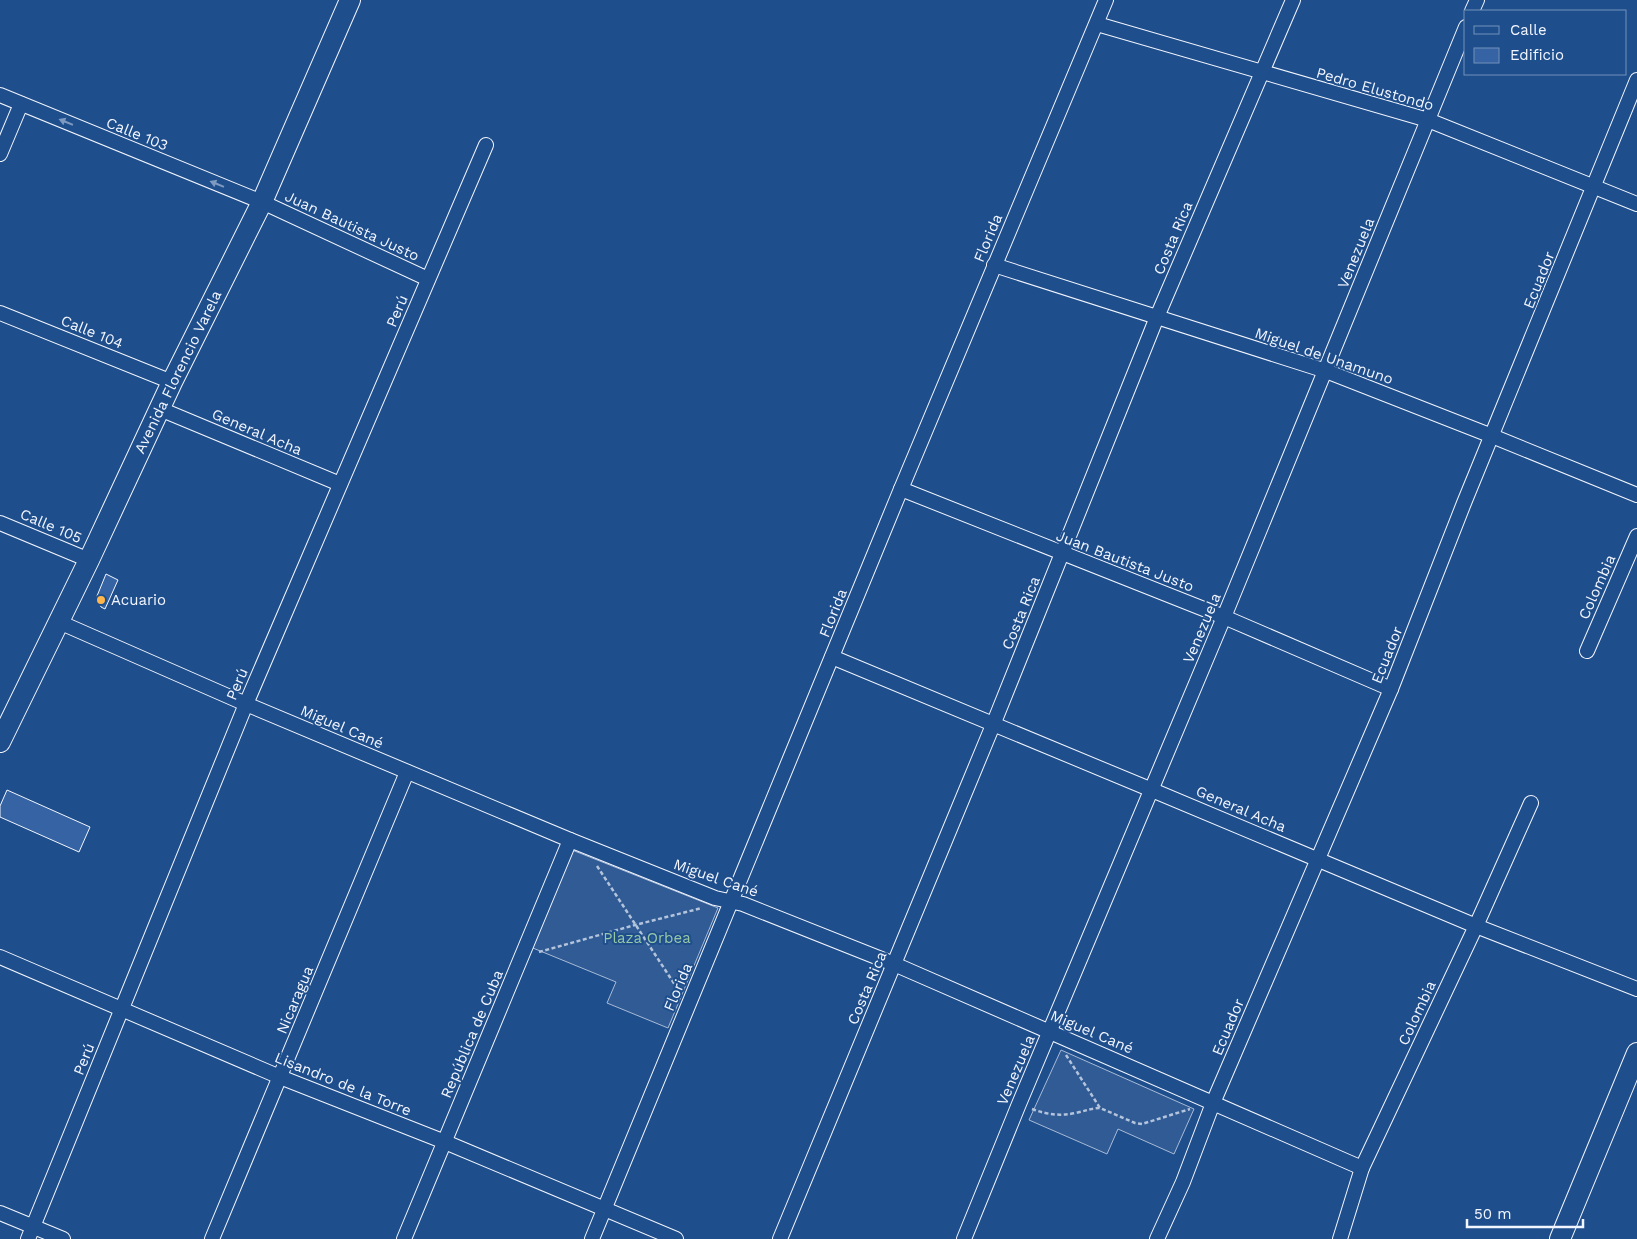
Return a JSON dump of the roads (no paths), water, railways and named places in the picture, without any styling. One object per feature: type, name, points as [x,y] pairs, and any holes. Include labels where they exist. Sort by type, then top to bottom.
[{"type":"main road","name":"Avenida Florencio Varela","points":[[0,742],[89,560],[172,382],[262,202],[348,0]]},
{"type":"main road","points":[[1560,1239],[1637,1053]]},
{"type":"street","name":"Florida","points":[[592,1239],[901,489],[1106,0]]},
{"type":"street","name":"Costa Rica","points":[[780,1239],[993,725],[1157,317],[1293,0]]},
{"type":"street","name":"Pedro Elustondo","points":[[1096,24],[1428,120],[1637,204]]},
{"type":"street","name":"Venezuela","points":[[964,1239],[1018,1104],[1152,790],[1326,371],[1464,32]]},
{"type":"street","name":"Ecuador","points":[[1157,1239],[1183,1182],[1213,1102],[1391,689],[1464,503],[1637,80]]},
{"type":"street","name":"Calle 103","points":[[0,95],[262,202]]},
{"type":"street","points":[[0,154],[21,104]]},
{"type":"street","name":"Perú","points":[[30,1233],[246,704],[486,145]]},
{"type":"street","name":"Juan Bautista Justo","points":[[262,202],[428,279]]},
{"type":"street","name":"Miguel de Unamuno","points":[[994,265],[1326,371],[1637,495]]},
{"type":"street","name":"Calle 104","points":[[0,313],[172,382]]},
{"type":"street","name":"General Acha","points":[[160,409],[340,484]]},
{"type":"street","name":"Juan Bautista Justo","points":[[901,489],[1224,617],[1391,689]]},
{"type":"street","name":"Calle 105","points":[[0,523],[89,560]]},
{"type":"street","name":"Colombia","points":[[1587,651],[1637,536]]},
{"type":"street","name":"Miguel Cané","points":[[59,622],[246,704],[584,846],[715,898],[743,904],[894,964],[1362,1168]]},
{"type":"street","name":"General Acha","points":[[832,657],[1476,926],[1637,989]]},
{"type":"street","name":"Nicaragua","points":[[212,1239],[407,772]]},
{"type":"street","name":"Colombia","points":[[1340,1239],[1362,1168],[1476,926],[1530,804]]},
{"type":"street","name":"República de Cuba","points":[[404,1239],[570,840]]},
{"type":"street","name":"Lisandro de la Torre","points":[[0,957],[122,1008],[280,1078],[444,1142],[676,1239]]},
{"type":"street","points":[[0,1213],[30,1233],[63,1239]]},
{"type":"place","name":"Acuario","points":[[101,600]]},
{"type":"park label","name":"Plaza Orbea","points":[[647,938]]}]
